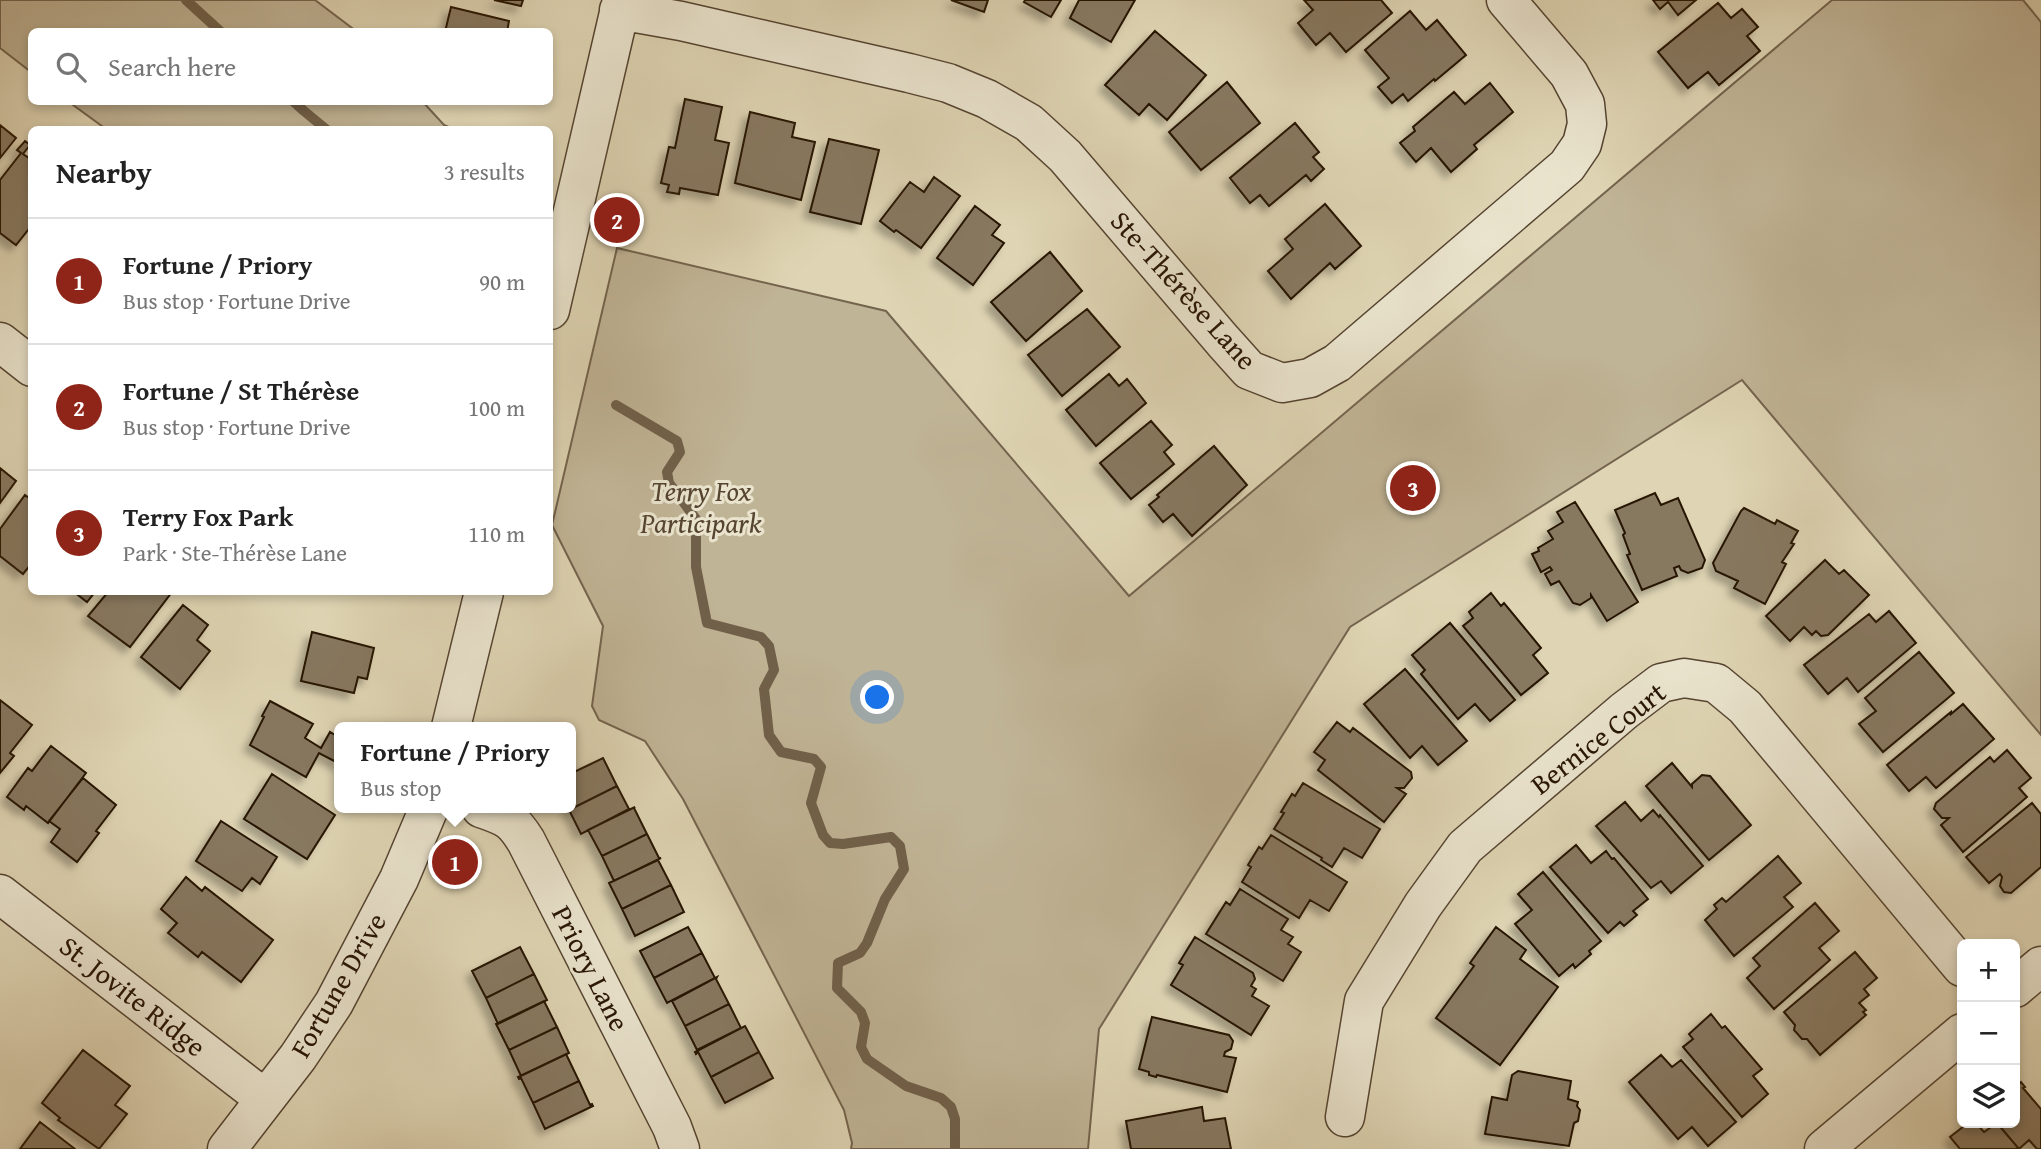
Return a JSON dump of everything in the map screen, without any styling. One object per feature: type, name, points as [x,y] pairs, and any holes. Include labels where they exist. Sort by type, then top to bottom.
[{"type":"street","name":"Ste-Thérèse Lane","points":[[620,5],[948,83],[986,99],[1029,123],[1065,156],[1250,370],[1282,383],[1310,378],[1336,363],[1567,166],[1583,144],[1587,124],[1585,104],[1569,74],[1506,0]]},
{"type":"street","points":[[553,297],[620,5]]},
{"type":"street","points":[[0,342],[28,364]]},
{"type":"street","points":[[452,722],[473,595]]},
{"type":"street","name":"Bernice Court","points":[[1345,1117],[1364,1000],[1423,905],[1465,847],[1661,682],[1684,678],[1716,683],[1745,707],[1957,961]]},
{"type":"street","name":"Fortune Drive","points":[[226,1149],[298,1057],[334,1003],[399,879],[427,813]]},
{"type":"street","name":"Priory Lane","points":[[496,813],[508,817],[526,841],[680,1149]]},
{"type":"street","name":"St. Jovite Ridge","points":[[0,894],[265,1099]]},
{"type":"street","points":[[2020,985],[2041,966]]},
{"type":"street","points":[[1824,1149],[1957,1037]]},
{"type":"green space","points":[[0,0],[315,0],[352,28],[28,28],[28,70],[0,48]]},
{"type":"green space","name":"Terry Fox Participark","points":[[1832,0],[2023,0],[2041,22],[2041,735],[1742,380],[1350,627],[1099,1029],[1088,1149],[851,1149],[844,1110],[683,799],[645,741],[599,720],[592,706],[603,626],[553,527],[553,521],[617,248],[886,311],[1129,596]]},
{"type":"green space","points":[[73,105],[426,105],[446,126],[102,126]]},
{"type":"building","points":[[494,0],[523,0],[521,6]]},
{"type":"building","points":[[951,0],[988,0],[984,12]]},
{"type":"building","points":[[1061,0],[1051,17],[1024,2]]},
{"type":"building","points":[[1079,0],[1135,0],[1111,42],[1070,18]]},
{"type":"building","points":[[1304,0],[1381,0],[1392,13],[1346,52],[1330,33],[1316,45],[1298,23],[1313,10]]},
{"type":"building","points":[[1653,0],[1696,0],[1678,15],[1668,2],[1660,9]]},
{"type":"building","points":[[1718,3],[1731,18],[1742,9],[1758,27],[1747,36],[1760,51],[1719,85],[1708,72],[1688,88],[1658,52]]},
{"type":"building","points":[[451,7],[509,21],[508,28],[446,28]]},
{"type":"building","points":[[1410,11],[1426,30],[1437,20],[1466,55],[1408,101],[1403,94],[1392,103],[1378,87],[1389,78],[1365,50]]},
{"type":"building","points":[[1155,31],[1206,75],[1167,120],[1149,104],[1139,115],[1105,85]]},
{"type":"building","points":[[1227,82],[1260,123],[1201,170],[1169,132]]},
{"type":"building","points":[[1490,83],[1513,112],[1474,145],[1477,149],[1451,172],[1431,148],[1416,162],[1400,143],[1415,131],[1413,127],[1454,92],[1465,104]]},
{"type":"building","points":[[685,99],[722,107],[715,140],[729,143],[718,195],[680,188],[679,194],[667,192],[669,185],[661,183],[669,147],[675,148]]},
{"type":"building","points":[[750,112],[795,123],[792,137],[815,142],[801,200],[735,183]]},
{"type":"building","points":[[1295,123],[1319,152],[1313,157],[1324,169],[1311,181],[1306,175],[1269,206],[1260,195],[1250,203],[1230,178]]},
{"type":"building","points":[[0,125],[16,138],[0,158]]},
{"type":"building","points":[[829,139],[879,150],[861,224],[810,212]]},
{"type":"building","points":[[25,141],[28,143],[23,154],[28,157],[28,230],[16,245],[0,233],[0,180],[21,153],[17,150]]},
{"type":"building","points":[[934,177],[960,196],[921,248],[880,221],[910,182],[924,192]]},
{"type":"building","points":[[1325,204],[1361,246],[1335,269],[1330,263],[1291,299],[1268,271],[1293,249],[1285,239]]},
{"type":"building","points":[[975,206],[1000,225],[992,235],[1004,243],[973,285],[937,258]]},
{"type":"building","points":[[1050,252],[1082,291],[1026,341],[991,302]]},
{"type":"building","points":[[1087,309],[1120,347],[1062,396],[1028,355]]},
{"type":"building","points":[[1109,374],[1119,386],[1127,379],[1146,403],[1096,446],[1066,410]]},
{"type":"building","points":[[1151,421],[1172,445],[1164,452],[1174,464],[1131,499],[1100,463]]},
{"type":"building","points":[[1214,446],[1247,485],[1192,536],[1173,514],[1163,522],[1149,505]]},
{"type":"building","points":[[0,468],[16,481],[0,503]]},
{"type":"building","points":[[1655,493],[1661,505],[1678,498],[1705,560],[1702,568],[1688,573],[1679,566],[1674,568],[1677,576],[1642,590],[1627,555],[1630,554],[1623,535],[1625,533],[1615,510]]},
{"type":"building","points":[[25,495],[28,497],[28,568],[23,574],[0,556],[0,529]]},
{"type":"building","points":[[1575,502],[1638,602],[1607,621],[1591,595],[1591,598],[1580,605],[1573,603],[1559,581],[1551,585],[1545,574],[1552,570],[1550,567],[1541,572],[1532,554],[1553,539],[1548,531],[1563,522],[1557,512]]},
{"type":"building","points":[[1744,508],[1775,524],[1777,520],[1798,531],[1791,543],[1794,544],[1782,562],[1786,564],[1765,604],[1734,588],[1738,581],[1716,571],[1713,563]]},
{"type":"building","points":[[1825,560],[1839,574],[1844,570],[1869,595],[1828,635],[1821,636],[1816,631],[1812,635],[1804,627],[1790,641],[1766,616]]},
{"type":"building","points":[[1491,593],[1501,606],[1504,603],[1541,648],[1533,655],[1548,673],[1521,695],[1463,626],[1473,618],[1469,612]]},
{"type":"building","points":[[78,595],[93,595],[87,602]]},
{"type":"building","points":[[106,595],[170,595],[130,647],[88,616]]},
{"type":"building","points":[[183,605],[208,625],[197,640],[210,651],[180,689],[141,657]]},
{"type":"building","points":[[1889,611],[1916,643],[1858,692],[1847,678],[1828,694],[1804,665],[1869,614],[1876,622]]},
{"type":"building","points":[[1450,623],[1515,700],[1490,721],[1475,704],[1458,719],[1421,674],[1425,670],[1412,655]]},
{"type":"building","points":[[312,632],[374,648],[367,679],[358,677],[354,693],[301,681]]},
{"type":"building","points":[[1919,652],[1954,693],[1883,752],[1859,724],[1876,711],[1865,698]]},
{"type":"building","points":[[1405,669],[1467,741],[1438,765],[1422,746],[1410,758],[1364,704]]},
{"type":"building","points":[[0,700],[32,725],[10,753],[14,756],[0,773]]},
{"type":"building","points":[[270,701],[313,724],[305,738],[321,748],[330,732],[334,734],[334,761],[319,753],[306,777],[250,745],[264,717],[262,716]]},
{"type":"building","points":[[1963,704],[1994,739],[1936,788],[1926,777],[1909,791],[1887,765]]},
{"type":"building","points":[[1337,722],[1350,732],[1353,728],[1411,772],[1412,778],[1404,788],[1397,788],[1406,794],[1384,822],[1318,770],[1325,760],[1314,752]]},
{"type":"building","points":[[51,746],[86,773],[48,823],[26,806],[24,810],[7,797],[28,768],[32,771]]},
{"type":"building","points":[[2007,750],[2031,778],[2019,788],[2027,797],[1963,852],[1941,825],[1949,818],[1942,818],[1934,809],[1936,803],[1990,757],[1994,762]]},
{"type":"building","points":[[603,758],[617,786],[576,806],[576,771]]},
{"type":"building","points":[[1672,763],[1692,787],[1702,775],[1710,776],[1751,825],[1709,860],[1646,786]]},
{"type":"building","points":[[272,774],[335,815],[307,859],[244,819]]},
{"type":"building","points":[[83,778],[116,805],[77,862],[51,842],[60,829],[49,821]]},
{"type":"building","points":[[1303,783],[1380,829],[1362,858],[1344,848],[1332,867],[1274,829],[1292,794],[1295,796]]},
{"type":"building","points":[[617,786],[629,809],[581,834],[570,813],[576,813],[576,806]]},
{"type":"building","points":[[1625,802],[1641,821],[1653,810],[1659,817],[1660,815],[1703,866],[1671,893],[1661,881],[1651,888],[1596,826]]},
{"type":"building","points":[[2032,803],[2041,814],[2041,867],[2011,893],[2004,892],[2000,886],[2000,874],[1989,883],[1966,857]]},
{"type":"building","points":[[635,807],[647,834],[602,856],[588,830]]},
{"type":"building","points":[[221,821],[277,857],[260,884],[252,878],[242,891],[196,861]]},
{"type":"building","points":[[647,834],[661,858],[614,881],[602,856]]},
{"type":"building","points":[[1271,835],[1347,882],[1329,911],[1310,900],[1299,918],[1242,882],[1259,847],[1262,849]]},
{"type":"building","points":[[1576,845],[1591,863],[1606,851],[1648,899],[1633,911],[1637,915],[1624,926],[1620,922],[1608,933],[1550,867]]},
{"type":"building","points":[[1778,856],[1801,883],[1784,897],[1793,907],[1734,956],[1705,920],[1717,909],[1714,905],[1722,898],[1726,902]]},
{"type":"building","points":[[658,860],[671,885],[622,909],[609,883]]},
{"type":"building","points":[[1543,872],[1601,941],[1575,968],[1573,964],[1559,976],[1515,924],[1532,910],[1518,894]]},
{"type":"building","points":[[186,877],[202,891],[205,887],[273,940],[241,982],[202,952],[198,957],[168,933],[177,923],[161,909]]},
{"type":"building","points":[[671,885],[684,912],[635,936],[622,909]]},
{"type":"building","points":[[1240,889],[1288,919],[1281,930],[1293,937],[1288,944],[1301,952],[1283,981],[1206,934],[1226,902],[1230,905]]},
{"type":"building","points":[[1815,903],[1839,931],[1819,948],[1830,960],[1774,1009],[1747,978],[1760,966],[1753,958]]},
{"type":"building","points":[[688,927],[702,953],[654,978],[640,951]]},
{"type":"building","points":[[1496,927],[1526,950],[1520,959],[1558,987],[1500,1065],[1436,1018],[1474,966],[1470,963]]},
{"type":"building","points":[[1195,937],[1253,973],[1255,979],[1251,986],[1256,989],[1252,996],[1269,1006],[1251,1035],[1171,985],[1183,965],[1179,963]]},
{"type":"building","points":[[520,947],[534,974],[486,998],[472,971]]},
{"type":"building","points":[[1855,952],[1877,978],[1864,989],[1869,995],[1859,1003],[1866,1010],[1863,1012],[1866,1015],[1820,1055],[1807,1039],[1802,1039],[1794,1030],[1795,1025],[1784,1012]]},
{"type":"building","points":[[702,953],[715,978],[667,1003],[654,978]]},
{"type":"building","points":[[534,974],[547,1000],[498,1024],[486,998]]},
{"type":"building","points":[[717,977],[729,1004],[685,1026],[672,1001]]},
{"type":"building","points":[[544,1001],[557,1027],[509,1050],[496,1024]]},
{"type":"building","points":[[729,1004],[741,1028],[697,1050],[685,1026]]},
{"type":"building","points":[[1711,1014],[1722,1028],[1725,1026],[1762,1069],[1753,1076],[1768,1094],[1742,1117],[1683,1047],[1693,1039],[1689,1034]]},
{"type":"building","points":[[1152,1017],[1229,1035],[1233,1041],[1231,1049],[1225,1052],[1224,1056],[1236,1058],[1227,1092],[1157,1075],[1156,1077],[1139,1069]]},
{"type":"building","points":[[745,1026],[759,1052],[711,1077],[698,1052],[695,1052]]},
{"type":"building","points":[[557,1027],[569,1053],[521,1076],[509,1050]]},
{"type":"building","points":[[83,1050],[130,1086],[115,1105],[127,1114],[99,1149],[58,1120],[60,1118],[42,1103]]},
{"type":"building","points":[[759,1052],[773,1078],[725,1103],[711,1077]]},
{"type":"building","points":[[566,1054],[579,1081],[533,1103],[518,1077]]},
{"type":"building","points":[[1661,1055],[1672,1067],[1681,1060],[1736,1122],[1708,1146],[1692,1127],[1678,1139],[1629,1082]]},
{"type":"building","points":[[1518,1071],[1571,1081],[1568,1099],[1578,1102],[1580,1110],[1569,1146],[1485,1134],[1492,1097],[1507,1100],[1512,1075]]},
{"type":"building","points":[[579,1081],[590,1105],[593,1106],[545,1129],[533,1103]]},
{"type":"building","points":[[2020,1083],[2041,1109],[2041,1149],[2037,1149],[2029,1140],[2019,1149],[2001,1128],[2020,1128]]},
{"type":"building","points":[[1202,1107],[1204,1121],[1225,1118],[1231,1149],[1131,1149],[1126,1121]]},
{"type":"building","points":[[40,1122],[75,1149],[20,1149]]},
{"type":"building","points":[[1962,1128],[1980,1128],[1984,1132],[1990,1128],[2001,1128],[2019,1149],[1960,1149],[1950,1137]]},
{"type":"waterway","points":[[186,0],[217,28]]},
{"type":"waterway","points":[[298,105],[322,126]]},
{"type":"waterway","points":[[616,405],[677,441],[680,452],[667,472],[669,483],[696,519],[696,567],[707,623],[761,637],[769,646],[774,670],[764,689],[769,735],[781,752],[814,759],[821,767],[811,803],[823,835],[830,843],[843,844],[891,837],[900,846],[904,869],[885,899],[867,943],[860,953],[838,963],[837,988],[861,1012],[865,1023],[861,1047],[867,1059],[906,1086],[941,1098],[951,1107],[955,1119],[955,1149]]},
{"type":"place","name":"Fortune / St Thérèse","points":[[617,220]]},
{"type":"place","name":"Terry Fox Park","points":[[1413,488]]},
{"type":"place","name":"Fortune / Priory","points":[[455,862]]}]
